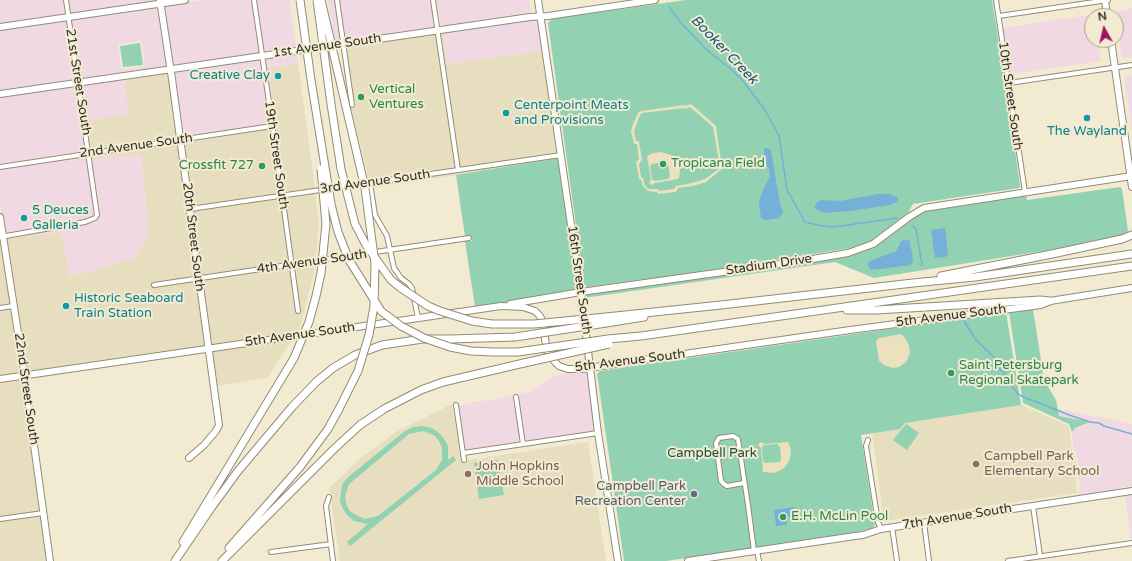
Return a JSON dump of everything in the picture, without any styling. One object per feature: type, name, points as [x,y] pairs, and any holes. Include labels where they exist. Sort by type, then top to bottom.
[{"type":"highway","points":[[171,561],[294,358],[309,322],[316,296],[321,273],[326,224],[311,80],[300,0]]},
{"type":"highway","points":[[317,0],[341,170],[355,224],[366,245],[391,280],[428,306],[472,321],[499,324],[534,324],[606,320]]},
{"type":"highway","points":[[217,561],[300,467],[328,429],[340,409],[358,371],[369,335],[374,306],[375,264],[365,188],[321,0]]},
{"type":"highway","points":[[311,80],[331,204],[338,232],[349,260],[381,311],[401,326],[424,338],[450,347],[471,351],[518,352],[609,341],[1132,266]]},
{"type":"highway","points":[[913,283],[1122,239],[1132,235]]},
{"type":"highway","points":[[176,561],[211,508],[238,472],[292,407],[316,382],[333,368],[355,355],[382,345],[423,339],[515,337],[606,320],[721,305],[975,277],[1132,254]]},
{"type":"highway","points":[[834,309],[877,310],[1040,300],[1050,301]]},
{"type":"highway","points":[[222,561],[334,449],[360,425],[384,409],[420,390],[444,382],[609,341]]},
{"type":"street","name":"21st Street South","points":[[2,237],[84,222],[95,218],[97,215],[66,0]]},
{"type":"street","points":[[0,27],[160,2],[185,0]]},
{"type":"street","name":"19th Street South","points":[[254,0],[298,311]]},
{"type":"street","points":[[337,0],[352,105]]},
{"type":"street","points":[[433,0],[458,170]]},
{"type":"street","name":"16th Street South","points":[[538,0],[581,292],[598,433],[618,561]]},
{"type":"street","name":"1st Avenue South","points":[[0,94],[655,0]]},
{"type":"street","name":"10th Street South","points":[[996,0],[1024,192]]},
{"type":"street","points":[[999,16],[1108,0]]},
{"type":"street","name":"20th Street South","points":[[160,2],[171,69],[218,420],[218,428],[204,445],[189,458]]},
{"type":"street","points":[[1112,48],[1132,187]]},
{"type":"street","points":[[1009,84],[1132,65]]},
{"type":"street","name":"2nd Avenue South","points":[[0,167],[272,126]]},
{"type":"street","name":"3rd Avenue South","points":[[190,209],[561,155]]},
{"type":"street","points":[[1024,192],[1131,176]]},
{"type":"street","points":[[370,183],[375,215],[387,236],[391,250],[392,262],[397,274],[412,288],[418,318]]},
{"type":"street","name":"Stadium Drive","points":[[501,306],[581,292],[848,253],[862,249],[884,237],[909,217],[924,208],[1024,192]]},
{"type":"street","name":"22nd Street South","points":[[0,217],[22,358],[50,561]]},
{"type":"street","name":"4th Avenue South","points":[[154,285],[469,238]]},
{"type":"street","name":"5th Avenue South","points":[[0,379],[501,306],[523,307],[535,311],[542,320],[547,351],[559,366],[568,369],[590,368],[850,330],[1041,305],[1050,301],[1132,288]]},
{"type":"street","points":[[0,308],[13,306]]},
{"type":"street","points":[[516,397],[523,444]]},
{"type":"street","points":[[456,405],[464,460]]},
{"type":"street","points":[[463,453],[598,433]]},
{"type":"street","points":[[744,483],[727,486],[721,480],[716,443],[718,438],[733,436],[738,439],[744,483],[759,561]]},
{"type":"street","points":[[868,440],[866,446],[878,522],[881,529]]},
{"type":"street","name":"7th Avenue South","points":[[688,561],[863,535],[892,527],[1132,491]]},
{"type":"street","points":[[329,497],[326,506],[334,561]]},
{"type":"street","points":[[1033,506],[1040,556]]},
{"type":"street","points":[[0,520],[43,513]]},
{"type":"street","points":[[924,523],[929,561]]},
{"type":"street","points":[[892,527],[898,561]]},
{"type":"street","points":[[1008,561],[1132,543]]},
{"type":"street","points":[[271,552],[331,544]]},
{"type":"shaded area","points":[[0,0],[63,0],[65,15],[0,24]]},
{"type":"shaded area","points":[[68,0],[157,0],[158,1],[70,14]]},
{"type":"shaded area","points":[[204,0],[252,0],[259,54],[173,66],[163,6]]},
{"type":"shaded area","points":[[256,0],[290,0],[296,48],[264,53]]},
{"type":"shaded area","points":[[328,0],[334,0],[341,42],[335,43]]},
{"type":"shaded area","points":[[339,0],[431,0],[435,28],[345,41]]},
{"type":"shaded area","points":[[437,0],[529,0],[531,12],[447,26],[441,24]]},
{"type":"shaded area","points":[[159,7],[168,67],[80,80],[71,20]],"holes":[[[140,41],[142,43],[145,64],[143,67],[123,69],[121,67],[118,46],[120,44]]]},
{"type":"shaded area","points":[[1132,8],[1132,57],[1122,58],[1120,48],[1124,48],[1124,10]]},
{"type":"shaded area","points":[[1084,16],[1084,48],[1099,48],[1101,61],[1010,74],[1003,28]]},
{"type":"shaded area","points":[[538,18],[543,51],[447,64],[442,32]]},
{"type":"shaded area","points":[[66,20],[75,81],[0,92],[0,30]]},
{"type":"shaded area","points":[[442,32],[447,64],[543,51],[558,152],[460,167]]},
{"type":"shaded area","points":[[436,33],[455,167],[369,180],[351,108],[355,107],[346,46]]},
{"type":"shaded area","points":[[297,54],[298,63],[268,68],[275,127],[265,58]]},
{"type":"shaded area","points":[[260,59],[269,124],[182,136],[175,71]]},
{"type":"shaded area","points":[[298,63],[315,188],[284,192],[268,68]]},
{"type":"shaded area","points":[[169,72],[128,115],[87,121],[90,150],[80,85]]},
{"type":"shaded area","points":[[169,72],[178,137],[91,150],[87,121],[128,114],[125,80]]},
{"type":"shaded area","points":[[1132,75],[1132,132],[1124,77]]},
{"type":"shaded area","points":[[76,86],[85,151],[0,164],[0,97]]},
{"type":"shaded area","points":[[270,129],[279,193],[192,206],[183,143]]},
{"type":"shaded area","points":[[178,142],[196,276],[152,283],[153,288],[196,281],[206,346],[26,372],[6,239],[61,233],[70,277],[132,259],[149,238],[141,154],[92,159],[91,155]]},
{"type":"shaded area","points":[[141,154],[149,238],[132,259],[70,277],[8,238],[96,222],[99,215],[99,207],[91,155],[92,159]]},
{"type":"shaded area","points":[[86,156],[94,208],[93,216],[84,220],[5,234],[0,202],[0,169]]},
{"type":"shaded area","points":[[547,159],[534,163],[373,188],[373,185]]},
{"type":"shaded area","points":[[315,193],[319,222],[316,258],[294,261],[285,198]]},
{"type":"shaded area","points":[[280,198],[289,262],[200,275],[193,211]]},
{"type":"shaded area","points":[[0,240],[10,304],[0,305]]},
{"type":"shaded area","points":[[316,264],[299,332],[211,345],[201,280],[290,267],[296,314],[300,313],[295,267]]},
{"type":"shaded area","points":[[11,309],[21,373],[0,376],[0,311]]},
{"type":"shaded area","points":[[294,338],[268,378],[216,386],[211,350]]},
{"type":"shaded area","points":[[588,371],[595,431],[525,441],[518,394],[529,392],[555,376],[572,372]]},
{"type":"shaded area","points":[[22,378],[40,511],[0,517],[0,381]]},
{"type":"shaded area","points":[[513,395],[520,441],[465,450],[459,406]]},
{"type":"shaded area","name":"John Hopkins Middle School","points":[[452,404],[461,461],[588,442],[606,561],[340,561],[329,488],[361,458],[394,433]]},
{"type":"shaded area","name":"Campbell Park Elementary School","points":[[1021,405],[1069,426],[1072,453],[1075,456],[1077,493],[884,521],[872,433],[900,429],[905,423]]},
{"type":"shaded area","points":[[1058,409],[1132,424],[1132,486],[1073,497],[1072,496],[1078,495],[1080,483],[1077,476],[1079,472],[1077,456],[1074,452],[1072,432],[1075,428],[1083,426],[1089,422],[1060,416]]},
{"type":"shaded area","points":[[1132,494],[1132,540],[1131,540],[1125,495]]},
{"type":"shaded area","points":[[41,516],[47,561],[0,561],[0,522]]},
{"type":"green space","points":[[686,0],[992,0],[1009,106],[1020,186],[1019,188],[913,204],[908,213],[871,241],[851,248],[693,273],[587,287],[584,284],[548,23],[552,19]]},
{"type":"green space","points":[[140,43],[143,65],[123,67],[120,46]]},
{"type":"green space","points":[[559,158],[578,290],[475,307],[465,241],[472,241],[471,236],[465,236],[456,175]]},
{"type":"green space","points":[[1120,187],[1122,189],[1128,231],[1121,236],[1087,244],[874,278],[835,262],[584,298],[584,295],[863,252],[887,238],[910,219],[925,210],[1026,195],[1027,200]],"holes":[[[901,241],[910,264],[905,266],[872,269],[886,256],[896,251]]]},
{"type":"green space","points":[[1033,309],[1044,380],[1056,400],[1059,416],[1090,422],[1075,428],[1072,432],[1069,424],[1023,403],[1009,312]]},
{"type":"green space","name":"Campbell Park","points":[[1006,312],[1021,405],[905,423],[900,429],[861,435],[875,525],[872,528],[854,533],[666,561],[624,561],[597,374],[600,371]]},
{"type":"green space","points":[[906,424],[919,433],[907,450],[893,440]]},
{"type":"green space","points":[[422,426],[432,428],[439,433],[448,446],[448,460],[453,456],[456,460],[350,546],[347,542],[368,524],[354,521],[343,509],[340,501],[342,485],[347,478],[405,431],[413,427]],"holes":[[[424,431],[435,436],[442,447],[442,460],[436,470],[378,516],[365,519],[349,510],[345,496],[349,484],[409,434]]]},
{"type":"green space","points":[[498,460],[504,495],[479,499],[474,463]]},
{"type":"sand","points":[[691,104],[716,126],[722,169],[706,182],[678,188],[676,192],[658,194],[657,192],[648,191],[639,179],[636,162],[639,159],[637,144],[634,144],[631,131],[633,124],[638,113],[641,111],[684,105],[686,106]],"holes":[[[690,107],[713,127],[720,168],[705,179],[676,186],[674,189],[659,191],[658,189],[649,189],[645,186],[643,178],[641,177],[639,164],[642,160],[639,141],[636,141],[634,131],[642,113],[686,109]]]},
{"type":"sand","points":[[661,152],[671,155],[677,161],[680,171],[678,179],[655,183],[652,185],[649,183],[651,180],[647,156],[653,153]],"holes":[[[665,162],[668,164],[670,177],[668,179],[655,181],[652,179],[650,166],[652,164]]]},
{"type":"sand","points":[[901,334],[909,345],[910,353],[906,362],[899,367],[893,368],[884,365],[879,361],[876,341],[879,338]]},
{"type":"sand","points":[[761,442],[764,444],[788,442],[791,450],[788,463],[783,469],[774,473],[763,472],[761,448],[758,445]],"holes":[[[777,444],[780,447],[781,460],[779,462],[765,463],[763,461],[762,448],[764,445]]]},
{"type":"water","points":[[768,148],[771,150],[780,204],[783,212],[779,218],[766,220],[761,218],[759,201],[770,176],[769,169],[764,159],[764,149]]},
{"type":"water","points":[[878,194],[889,194],[897,197],[897,202],[890,205],[824,213],[814,208],[817,202],[822,200],[840,201]]},
{"type":"water","points":[[945,228],[948,255],[945,257],[935,258],[931,230]]},
{"type":"water","points":[[909,240],[913,261],[910,265],[872,270],[869,268],[868,263],[870,261],[896,251],[901,241]]},
{"type":"water","name":"E.H. McLin Pool","points":[[794,507],[795,516],[785,518],[787,525],[776,526],[774,510]]},
{"type":"waterway","name":"Booker Creek","points":[[669,7],[682,24],[707,50],[743,81],[765,110],[779,136],[787,190],[805,222],[834,227],[897,218]]},
{"type":"waterway","name":"Booker Creek","points":[[913,226],[916,229],[922,265]]},
{"type":"waterway","name":"Booker Creek","points":[[964,321],[976,340],[994,357],[1000,369],[1006,375],[1011,385],[1019,395],[1069,415],[1132,434]]},
{"type":"place","name":"Creative Clay","points":[[278,76]]},
{"type":"place","name":"Vertical Ventures","points":[[361,97]]},
{"type":"place","name":"Centerpoint Meats and Provisions","points":[[506,113]]},
{"type":"place","name":"The Wayland","points":[[1087,118]]},
{"type":"place","name":"Tropicana Field","points":[[663,164]]},
{"type":"place","name":"Crossfit 727","points":[[262,166]]},
{"type":"place","name":"5 Deuces Galleria","points":[[24,218]]},
{"type":"place","name":"Historic Seaboard Train Station","points":[[66,306]]},
{"type":"place","name":"Saint Petersburg Regional Skatepark","points":[[951,373]]},
{"type":"place","name":"Campbell Park Elementary School","points":[[976,464]]},
{"type":"place","name":"John Hopkins Middle School","points":[[468,474]]},
{"type":"place","name":"Campbell Park Recreation Center","points":[[694,494]]},
{"type":"place","name":"E.H. McLin Pool","points":[[783,517]]}]
